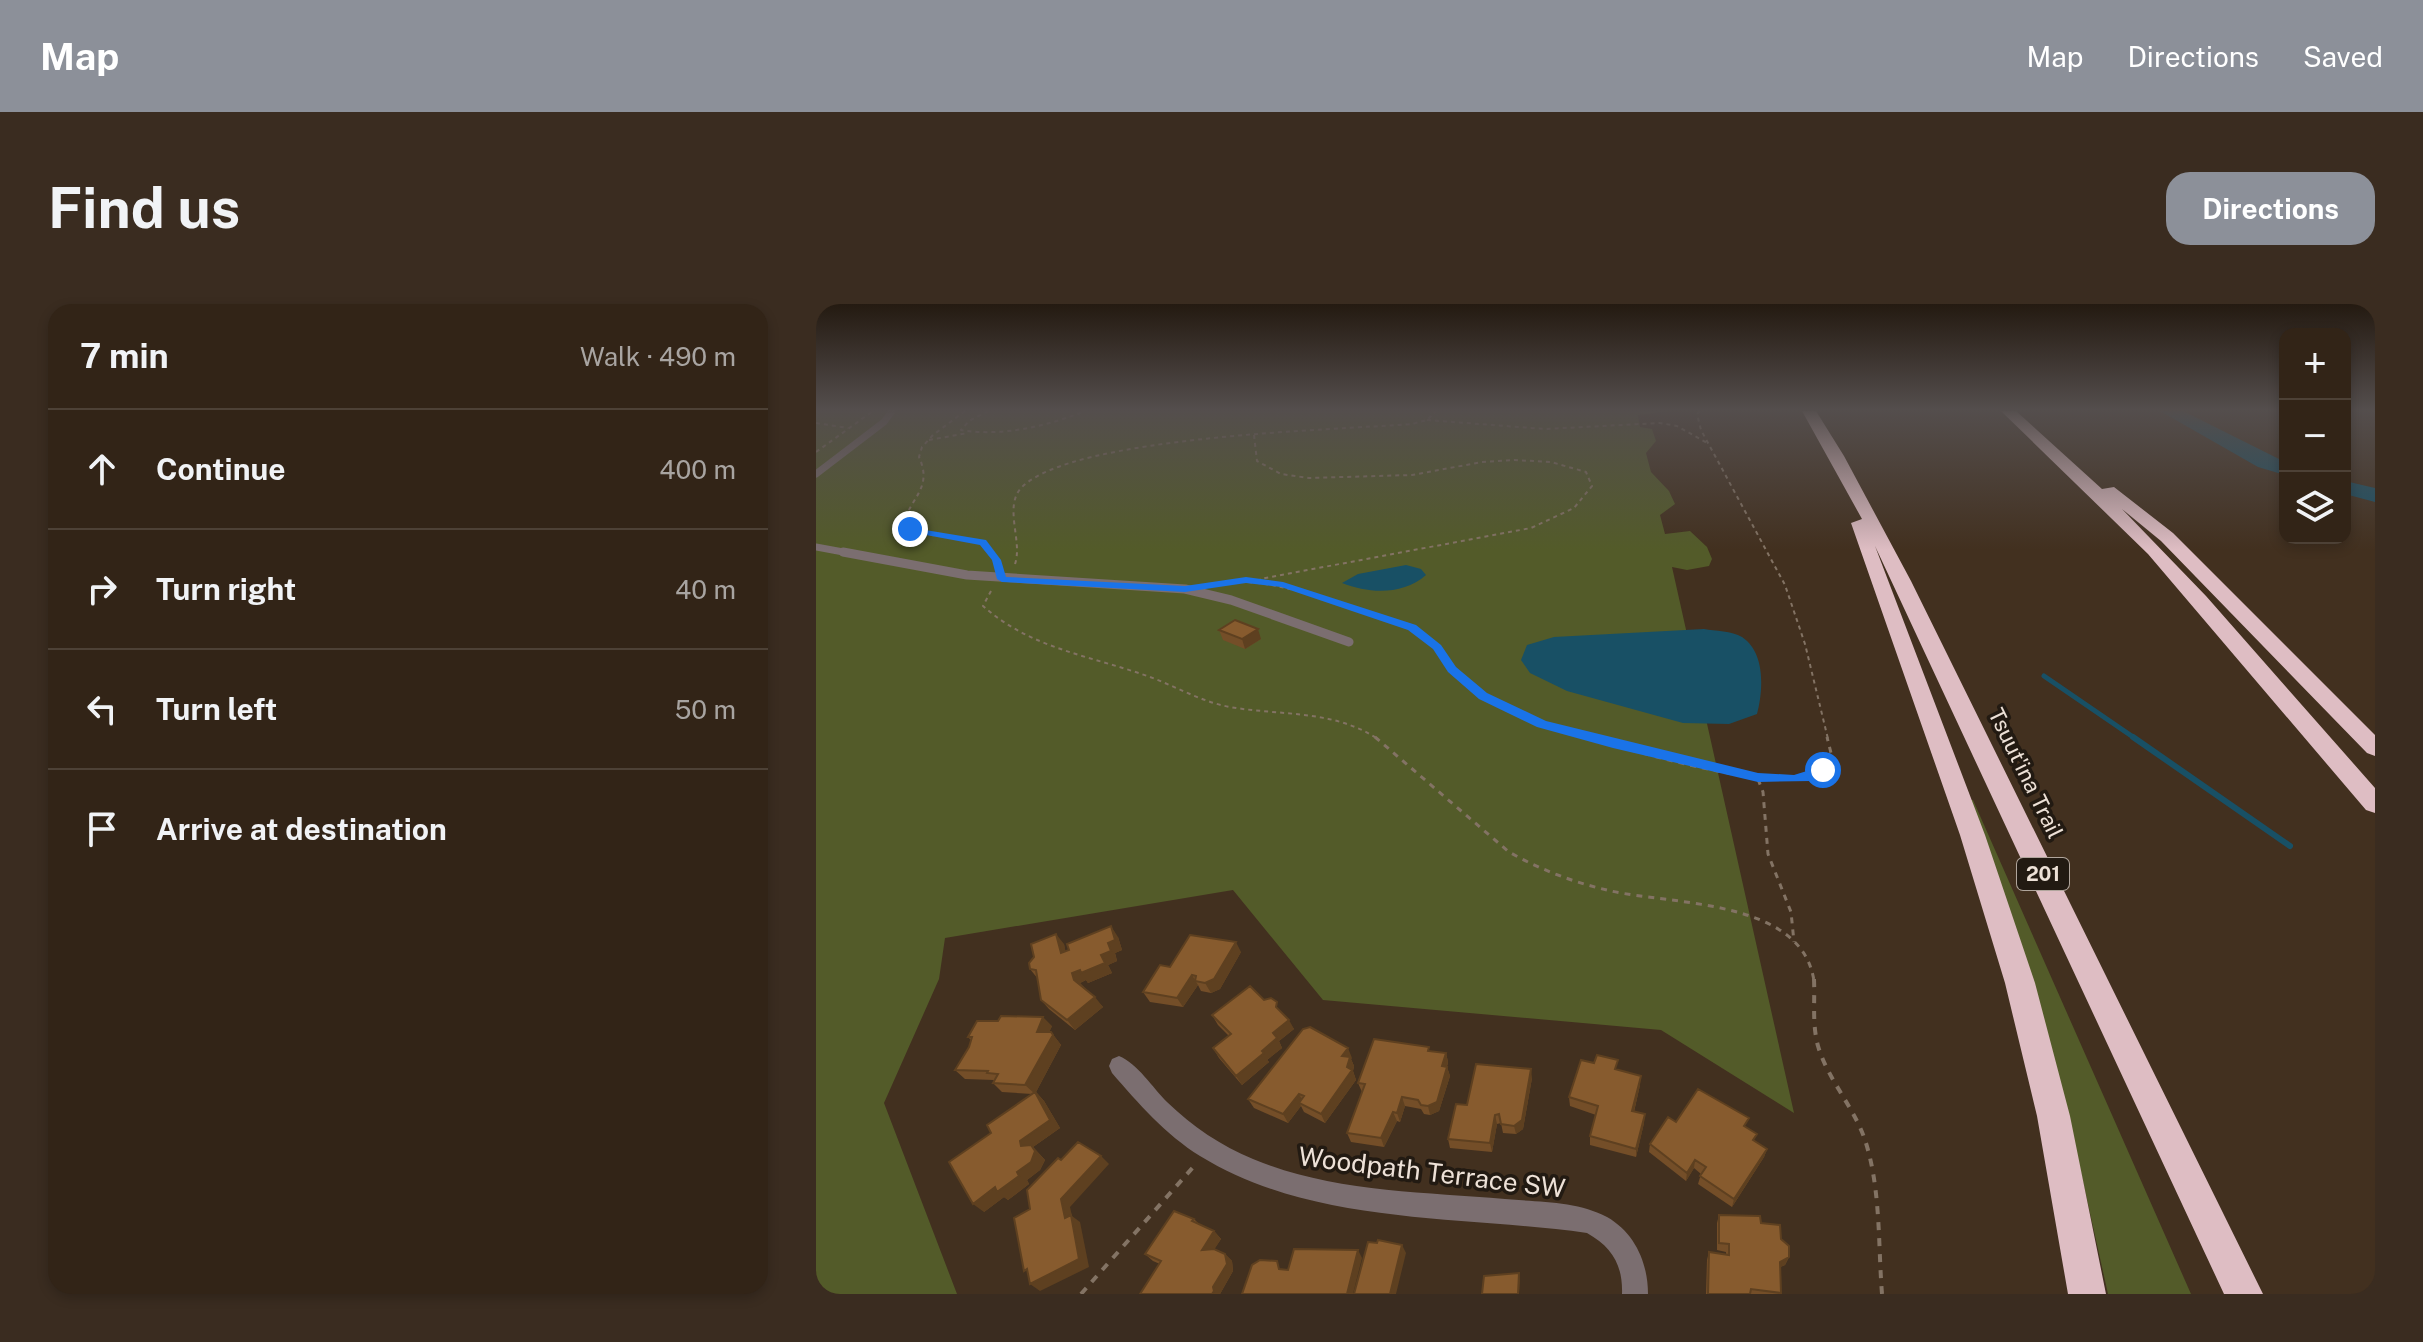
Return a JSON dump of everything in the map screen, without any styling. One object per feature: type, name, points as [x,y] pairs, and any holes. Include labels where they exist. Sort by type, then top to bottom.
[{"type":"highway","points":[[1837,457],[1883,594],[1995,903],[2025,997],[2074,1213],[2087,1294]]},
{"type":"highway","name":"Tsuut'ina Trail","points":[[1838,457],[1909,595],[2244,1294]]},
{"type":"highway","points":[[2060,457],[2175,574],[2375,804]]},
{"type":"highway","points":[[2063,457],[2135,509],[2167,537],[2375,748]]},
{"type":"street","name":"Woodpath Terrace SW","points":[[1119,1066],[1173,1122],[1209,1149],[1268,1177],[1336,1193],[1589,1221],[1615,1236],[1624,1248],[1634,1274],[1635,1294]]},
{"type":"lane","points":[[816,474],[838,457]]},
{"type":"lane","points":[[816,547],[1002,579],[1185,589],[1215,595],[1349,642]]},
{"type":"path","points":[[919,457],[926,469],[925,482],[903,524],[925,534],[983,542],[996,560],[1002,579]]},
{"type":"path","points":[[1101,457],[1067,465],[1029,480],[1021,488],[1013,507],[1018,558],[987,596],[983,606],[992,617],[1026,636],[1161,681],[1200,701],[1236,708],[1297,711],[1330,717],[1359,728],[1394,752],[1509,852],[1529,865],[1556,876],[1636,895],[1742,913],[1764,922],[1802,948],[1813,966],[1816,985],[1813,1009],[1815,1036],[1856,1117],[1869,1155],[1882,1294]]},
{"type":"path","points":[[1185,589],[1256,580],[1531,528],[1562,517],[1581,505],[1592,486],[1586,472],[1568,465],[1525,460],[1488,461],[1438,472],[1369,479],[1299,480],[1269,470],[1257,457]]},
{"type":"path","points":[[1256,580],[1283,585],[1412,627],[1437,647],[1452,669],[1483,696],[1541,724],[1758,778],[1811,777],[1823,770],[1832,757],[1805,644],[1785,585],[1717,457]]},
{"type":"path","points":[[1758,778],[1763,792],[1768,854],[1791,912],[1794,942]]},
{"type":"path","points":[[1081,1294],[1209,1149]]},
{"type":"green space","points":[[816,457],[1647,457],[1651,472],[1669,491],[1675,504],[1660,515],[1665,534],[1690,531],[1707,547],[1712,559],[1709,566],[1687,570],[1672,567],[1794,1113],[1661,1030],[1323,1000],[1233,890],[945,938],[939,979],[884,1103],[957,1294],[816,1294]]},
{"type":"green space","points":[[1970,800],[1973,800],[2191,1294],[2108,1294],[2080,1168]]},
{"type":"water","points":[[1406,565],[1421,569],[1426,575],[1407,586],[1386,591],[1342,583],[1358,574]]},
{"type":"water","points":[[1704,629],[1738,635],[1750,644],[1761,673],[1757,714],[1729,724],[1683,723],[1567,691],[1530,673],[1521,660],[1527,645],[1554,637]]},
{"type":"building","points":[[1235,620],[1258,629],[1242,639],[1219,630]]},
{"type":"building","points":[[1111,926],[1115,940],[1108,943],[1111,951],[1101,955],[1105,963],[1081,973],[1080,970],[1072,973],[1074,980],[1095,997],[1067,1020],[1041,1000],[1036,970],[1030,969],[1029,963],[1034,957],[1031,944],[1056,934],[1061,953],[1069,950],[1067,944]]},
{"type":"building","points":[[1190,935],[1236,942],[1214,979],[1205,983],[1195,981],[1196,976],[1192,975],[1177,998],[1143,992],[1160,965],[1170,967]]},
{"type":"building","points":[[1250,986],[1264,1000],[1271,998],[1277,1002],[1276,1007],[1289,1020],[1273,1033],[1277,1038],[1262,1051],[1264,1053],[1236,1076],[1213,1048],[1231,1034],[1212,1015]]},
{"type":"building","points":[[1001,1016],[1043,1017],[1037,1032],[1051,1032],[1053,1035],[1025,1085],[993,1083],[998,1074],[988,1071],[955,1070],[969,1047],[972,1037],[968,1037],[977,1021],[998,1021]]},
{"type":"building","points":[[1310,1027],[1348,1048],[1342,1056],[1350,1057],[1347,1067],[1352,1070],[1321,1114],[1299,1103],[1304,1096],[1299,1094],[1283,1114],[1248,1099],[1303,1029]]},
{"type":"building","points":[[1374,1039],[1429,1047],[1428,1051],[1446,1053],[1442,1066],[1447,1067],[1437,1102],[1421,1105],[1418,1100],[1402,1097],[1397,1113],[1393,1112],[1381,1138],[1347,1133],[1365,1084],[1358,1083]]},
{"type":"building","points":[[1597,1055],[1618,1060],[1615,1069],[1641,1076],[1632,1111],[1645,1114],[1636,1149],[1590,1136],[1598,1106],[1569,1097],[1581,1060],[1594,1063]]},
{"type":"building","points":[[1476,1064],[1531,1069],[1522,1120],[1514,1126],[1501,1124],[1499,1114],[1495,1115],[1490,1143],[1448,1139],[1456,1104],[1467,1105]]},
{"type":"building","points":[[1698,1089],[1749,1118],[1744,1126],[1757,1134],[1753,1140],[1767,1149],[1734,1199],[1700,1176],[1706,1167],[1695,1160],[1687,1173],[1650,1144],[1668,1117],[1676,1122]]},
{"type":"building","points":[[1035,1092],[1050,1120],[1020,1141],[1021,1146],[1031,1145],[1035,1151],[1031,1162],[1017,1172],[1019,1176],[997,1192],[995,1187],[973,1204],[949,1162],[991,1133],[987,1125]]},
{"type":"building","points":[[1078,1142],[1101,1156],[1061,1199],[1065,1218],[1071,1215],[1079,1259],[1030,1284],[1027,1269],[1024,1271],[1014,1218],[1030,1209],[1027,1190]]},
{"type":"building","points":[[1174,1211],[1214,1231],[1202,1250],[1214,1249],[1225,1254],[1227,1264],[1212,1294],[1140,1294],[1161,1261],[1145,1254]]},
{"type":"building","points":[[1719,1215],[1760,1216],[1761,1223],[1780,1225],[1781,1239],[1789,1246],[1789,1257],[1780,1262],[1781,1293],[1751,1289],[1750,1294],[1708,1294],[1709,1252],[1729,1255],[1729,1244],[1719,1243]]},
{"type":"building","points":[[1378,1240],[1402,1245],[1390,1294],[1354,1294],[1368,1242],[1377,1243]]},
{"type":"building","points":[[1294,1249],[1358,1250],[1347,1294],[1242,1294],[1252,1265],[1260,1260],[1277,1261],[1279,1269],[1288,1270]]},
{"type":"building","points":[[1519,1273],[1518,1294],[1482,1294],[1484,1276]]},
{"type":"waterway","points":[[2254,457],[2279,467]]},
{"type":"waterway","points":[[2351,489],[2375,495]]},
{"type":"waterway","points":[[2044,676],[2136,739]]},
{"type":"waterway","points":[[2133,737],[2290,846]]},
{"type":"route","points":[[910,529],[983,542],[996,560],[1002,579],[1185,589],[1246,580],[1283,585],[1412,627],[1437,647],[1452,669],[1483,696],[1541,724],[1758,778],[1811,777],[1823,770]]}]
